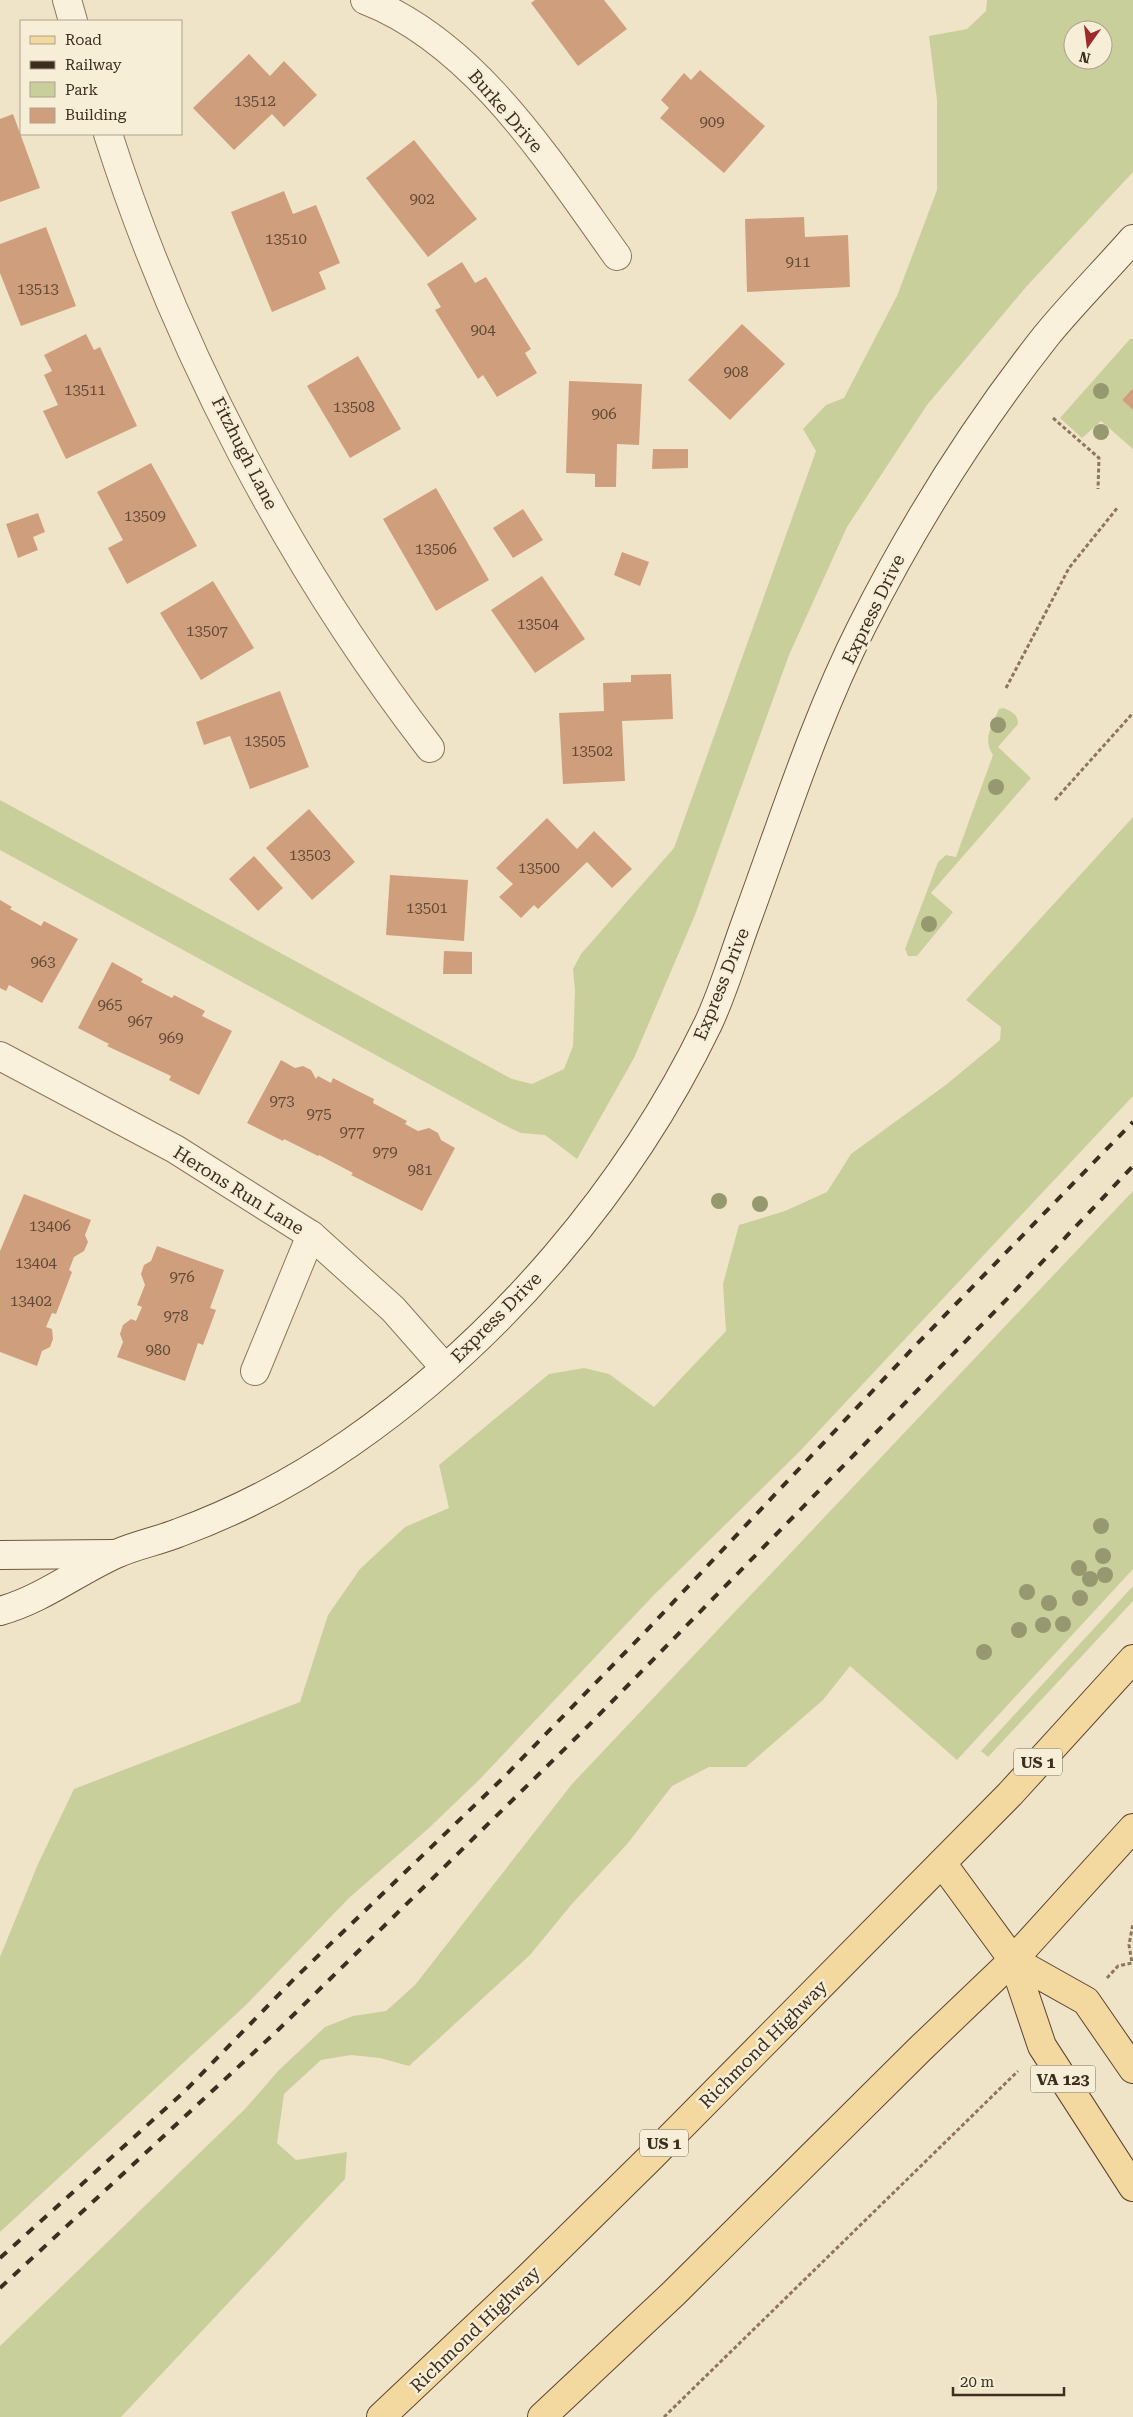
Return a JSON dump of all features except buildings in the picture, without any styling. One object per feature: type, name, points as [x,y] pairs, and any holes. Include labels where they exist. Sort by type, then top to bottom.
[{"type":"main road","name":"Richmond Highway","points":[[381,2417],[529,2277],[635,2173],[1010,1794],[1133,1659]]},
{"type":"main road","points":[[542,2417],[674,2292],[921,2048],[1013,1960],[1133,1828]]},
{"type":"main road","name":"VA 123","points":[[942,1863],[1013,1960],[1042,2046],[1133,2187]]},
{"type":"main road","name":"VA 123","points":[[1013,1960],[1086,2001],[1133,2069]]},
{"type":"street","name":"Burke Drive","points":[[365,0],[378,5],[426,33],[461,60],[486,86],[547,159],[617,256]]},
{"type":"street","name":"Fitzhugh Lane","points":[[108,135],[138,221],[183,330],[252,471],[330,605],[399,708],[430,748]]},
{"type":"street","name":"Express Drive","points":[[0,1611],[32,1600],[116,1554],[180,1533],[257,1499],[350,1443],[445,1368],[499,1318],[564,1246],[611,1185],[673,1088],[710,1020],[822,718],[861,629],[911,534],[978,428],[1048,335],[1133,239]]},
{"type":"street","name":"Herons Run Lane","points":[[0,1056],[175,1149],[311,1235],[393,1309],[445,1368]]},
{"type":"street","points":[[255,1371],[311,1235]]},
{"type":"street","name":"Express Drive","points":[[0,1556],[116,1554]]},
{"type":"path","points":[[1053,418],[1099,458],[1098,489]]},
{"type":"path","points":[[1006,688],[1070,568],[1118,507]]},
{"type":"path","points":[[1055,800],[1133,713]]},
{"type":"path","points":[[1109,1976],[1118,1966],[1132,1963],[1129,1945],[1133,1923]]},
{"type":"path","points":[[664,2417],[994,2096]]},
{"type":"green space","points":[[987,0],[1133,0],[1133,172],[1026,287],[927,405],[847,527],[789,655],[695,915],[634,1058],[577,1159],[545,1135],[521,1133],[504,1125],[0,850],[0,800],[512,1079],[532,1084],[564,1069],[573,1046],[575,991],[573,969],[581,954],[674,848],[816,451],[803,429],[826,405],[844,398],[897,296],[937,190],[937,100],[929,36],[967,29],[986,11]]},
{"type":"green space","points":[[1130,339],[1133,339],[1133,388],[1122,400],[1133,410],[1133,449],[1101,421],[1082,438],[1060,418]]},
{"type":"green space","points":[[1004,708],[1016,716],[1018,724],[998,747],[1031,778],[931,893],[953,912],[917,956],[908,956],[905,949],[938,862],[946,855],[956,857],[993,755],[988,743],[989,732],[999,709]]},
{"type":"green space","points":[[1133,817],[1133,1096],[800,1451],[653,1596],[479,1780],[429,1828],[349,1898],[246,2005],[0,2232],[0,1957],[38,1864],[74,1789],[300,1702],[328,1615],[360,1569],[405,1527],[449,1508],[439,1465],[549,1374],[584,1368],[609,1374],[654,1407],[726,1331],[723,1284],[739,1225],[785,1211],[827,1192],[851,1154],[947,1084],[1000,1040],[1001,1027],[966,1000]]},
{"type":"green space","points":[[1133,1191],[1133,1569],[957,1760],[850,1666],[823,1700],[746,1767],[709,1767],[672,1786],[628,1843],[571,1905],[530,1955],[409,2066],[380,2058],[351,2055],[321,2060],[284,2094],[277,2143],[296,2160],[347,2152],[345,2179],[121,2417],[0,2417],[0,2346],[245,2109],[279,2070],[325,2027],[353,2016],[386,2011],[415,1985],[572,1784]]},
{"type":"green space","points":[[1133,1586],[1133,1601],[988,1757],[981,1751]]},
{"type":"railway","points":[[0,2258],[184,2092],[294,1979],[503,1778],[647,1630],[915,1346],[1133,1122]]},
{"type":"railway","points":[[0,2288],[278,2030],[588,1726],[1009,1297],[1133,1166]]}]
